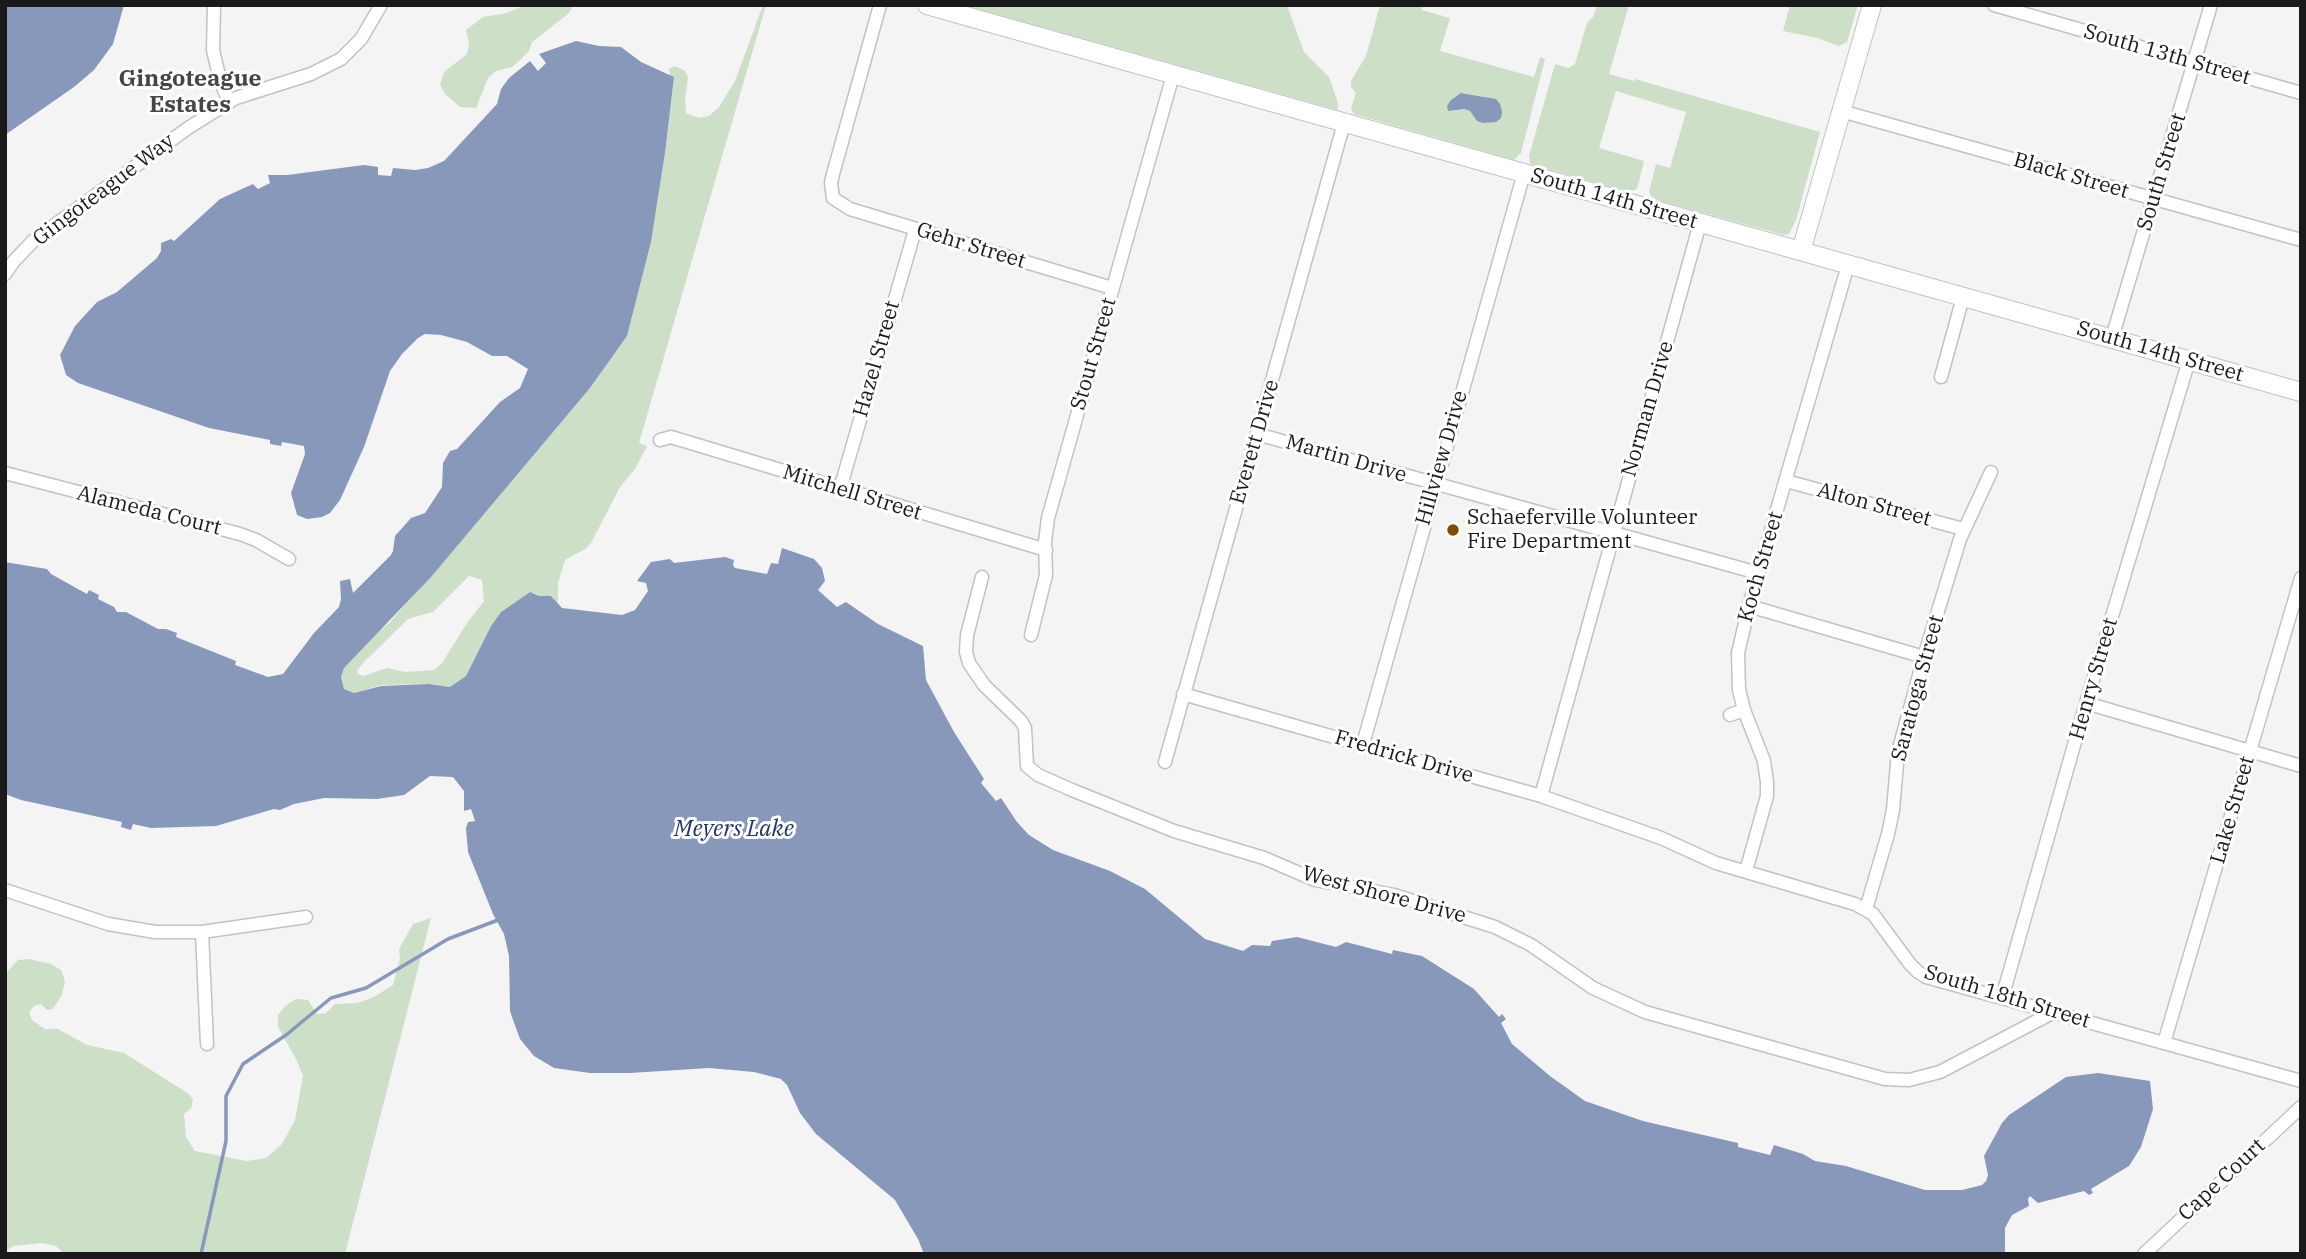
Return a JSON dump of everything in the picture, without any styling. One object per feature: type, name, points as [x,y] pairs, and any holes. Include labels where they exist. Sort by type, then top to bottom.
[{"type":"main road","name":"South 14th Street","points":[[927,5],[2301,392]]},
{"type":"main road","points":[[1801,251],[1872,5]]},
{"type":"street","points":[[214,5],[213,50],[220,80],[229,102]]},
{"type":"street","name":"Gingoteague Way","points":[[5,274],[13,261],[34,240],[177,135],[248,93],[328,67],[341,59],[361,39],[382,5]]},
{"type":"street","name":"Gehr Street","points":[[880,5],[832,174],[833,198],[850,209],[915,230],[1112,288]]},
{"type":"street","name":"South 13th Street","points":[[1994,5],[2301,93]]},
{"type":"street","name":"South Street","points":[[2112,338],[2211,5]]},
{"type":"street","name":"Stout Street","points":[[1031,635],[1046,575],[1048,518],[1173,75]]},
{"type":"street","name":"Black Street","points":[[1842,111],[2301,240]]},
{"type":"street","name":"Everett Drive","points":[[1165,762],[1345,123]]},
{"type":"street","name":"Hillview Drive","points":[[1363,744],[1524,173]]},
{"type":"street","name":"Norman Drive","points":[[1541,796],[1700,223]]},
{"type":"street","name":"Hazel Street","points":[[839,489],[915,230]]},
{"type":"street","name":"Koch Street","points":[[1746,872],[1767,796],[1768,782],[1764,761],[1744,710],[1737,670],[1738,653],[1758,573],[1848,265]]},
{"type":"street","points":[[1941,377],[1964,297]]},
{"type":"street","name":"Henry Street","points":[[2002,998],[2086,703],[2189,360]]},
{"type":"street","name":"Martin Drive","points":[[1257,434],[1758,573]]},
{"type":"street","name":"Mitchell Street","points":[[660,440],[671,437],[1046,550]]},
{"type":"street","name":"Saratoga Street","points":[[1866,909],[1888,834],[1898,752],[1924,657],[1963,529],[1991,472]]},
{"type":"street","name":"Alameda Court","points":[[5,473],[240,534],[289,559]]},
{"type":"street","name":"Alton Street","points":[[1786,481],[1963,529]]},
{"type":"street","name":"West Shore Drive","points":[[982,576],[967,635],[966,652],[969,663],[984,685],[1025,728],[1027,766],[1038,775],[1072,790],[1174,831],[1264,858],[1315,880],[1394,895],[1495,927],[1531,945],[1593,988],[1645,1012],[1885,1079],[1909,1080],[1940,1072],[2052,1013]]},
{"type":"street","name":"Lake Street","points":[[2164,1043],[2301,578]]},
{"type":"street","points":[[1749,606],[1924,657]]},
{"type":"street","name":"Fredrick Drive","points":[[1183,694],[1541,796],[1624,824]]},
{"type":"street","points":[[2086,703],[2301,766]]},
{"type":"street","points":[[1730,715],[1744,710]]},
{"type":"street","name":"South 18th Street","points":[[1624,824],[1716,863],[1844,900],[1866,909],[1878,919],[1918,972],[1936,980],[2301,1081]]},
{"type":"street","points":[[5,890],[80,916],[155,932],[202,932],[306,917]]},
{"type":"street","points":[[202,932],[207,1044]]},
{"type":"street","name":"Cape Court","points":[[2144,1254],[2301,1107]]},
{"type":"green space","points":[[525,5],[574,5],[568,14],[532,42],[529,51],[512,67],[496,71],[488,78],[476,108],[460,107],[445,94],[440,84],[444,72],[467,54],[469,43],[466,30],[483,17],[507,13]]},
{"type":"green space","points":[[763,5],[766,5],[639,443],[647,446],[635,469],[620,487],[591,543],[565,560],[558,583],[558,603],[551,596],[539,596],[530,592],[501,612],[466,676],[450,687],[429,684],[381,685],[354,693],[344,689],[341,677],[344,668],[369,640],[390,622],[590,388],[627,336],[651,242],[665,153],[674,78],[669,69],[674,66],[685,71],[688,77],[686,113],[699,118],[709,116],[719,107],[735,81]],"holes":[[[469,576],[482,580],[484,601],[442,663],[434,670],[405,672],[387,668],[363,676],[358,674],[357,671],[363,663],[408,619],[433,612]]]},
{"type":"green space","points":[[963,5],[1287,5],[1304,52],[1329,77],[1338,110]]},
{"type":"green space","points":[[1380,5],[1423,5],[1422,10],[1450,18],[1440,51],[1534,77],[1540,57],[1545,59],[1521,153],[1514,160],[1354,114],[1351,108],[1356,93],[1351,87],[1351,81],[1366,56]],"holes":[[[1462,93],[1486,97],[1477,121],[1470,111],[1463,109]]]},
{"type":"green space","points":[[1597,5],[1629,5],[1609,74],[1820,132],[1796,220],[1789,234],[1784,235],[1653,199],[1649,192],[1656,164],[1670,168],[1686,112],[1616,91],[1599,148],[1644,161],[1637,189],[1629,192],[1530,164],[1529,156],[1555,64],[1569,68],[1575,64],[1587,23],[1593,17]]},
{"type":"green space","points":[[1790,5],[1858,5],[1847,42],[1839,46],[1783,31]]},
{"type":"green space","points":[[431,918],[345,1254],[64,1254],[56,1246],[42,1243],[13,1246],[5,1252],[5,974],[18,960],[29,959],[51,964],[61,970],[65,981],[62,995],[53,1009],[47,1010],[41,1004],[34,1006],[29,1012],[32,1020],[45,1029],[58,1029],[87,1045],[124,1053],[189,1094],[193,1100],[191,1108],[184,1114],[186,1137],[195,1151],[247,1161],[266,1158],[282,1144],[295,1120],[303,1076],[278,1027],[278,1015],[296,999],[308,1000],[316,1013],[326,1013],[335,1004],[357,1003],[374,997],[393,985],[400,959],[399,949],[413,924]]},
{"type":"water","points":[[5,5],[124,5],[113,44],[94,70],[5,135]]},
{"type":"water","name":"Meyers Lake","points":[[576,41],[621,47],[641,62],[674,77],[651,242],[627,336],[590,388],[431,577],[344,668],[341,677],[344,689],[354,693],[381,686],[429,684],[450,687],[466,676],[501,612],[530,592],[539,596],[551,596],[562,608],[622,615],[635,610],[648,591],[646,583],[637,581],[651,562],[670,559],[674,563],[725,557],[734,560],[735,568],[767,574],[771,563],[778,564],[782,548],[814,559],[822,568],[825,581],[818,590],[837,607],[846,602],[878,624],[923,646],[926,680],[954,732],[984,779],[981,783],[996,801],[1001,798],[1029,835],[1053,850],[1110,871],[1145,889],[1205,939],[1243,951],[1252,945],[1270,946],[1272,941],[1297,937],[1336,947],[1346,942],[1392,954],[1393,950],[1422,956],[1474,989],[1499,1017],[1502,1014],[1506,1019],[1501,1023],[1512,1044],[1585,1101],[1643,1121],[1738,1143],[1738,1147],[1770,1155],[1774,1145],[1803,1154],[1815,1161],[1846,1166],[1925,1190],[1962,1190],[1982,1185],[1988,1175],[1984,1156],[2002,1123],[2009,1115],[2066,1077],[2098,1073],[2150,1081],[2153,1109],[2141,1147],[2129,1166],[2091,1189],[2093,1193],[2089,1195],[2084,1191],[2038,1203],[2030,1196],[2029,1206],[2012,1215],[2005,1228],[2005,1254],[924,1254],[895,1200],[816,1134],[800,1113],[787,1085],[781,1079],[754,1072],[709,1068],[590,1073],[554,1068],[534,1056],[520,1039],[510,1011],[509,956],[504,934],[468,852],[466,828],[468,822],[475,821],[471,809],[464,811],[464,791],[453,777],[430,776],[404,795],[377,799],[324,798],[216,826],[151,828],[133,824],[131,830],[121,827],[122,822],[21,800],[5,794],[5,562],[47,569],[51,574],[87,594],[89,590],[99,595],[98,599],[114,607],[117,612],[126,612],[158,629],[177,633],[176,637],[236,661],[235,665],[268,677],[283,674],[314,633],[339,607],[340,581],[350,579],[353,593],[391,555],[395,536],[411,518],[425,513],[442,487],[443,463],[450,451],[457,449],[500,402],[520,388],[528,369],[507,356],[492,356],[467,342],[441,335],[425,334],[418,338],[390,371],[364,447],[340,500],[330,513],[307,519],[297,515],[291,493],[305,454],[304,446],[282,442],[281,446],[270,444],[270,440],[209,428],[78,383],[66,375],[60,355],[75,326],[97,302],[117,292],[157,258],[161,243],[171,239],[174,241],[220,199],[253,184],[258,189],[270,183],[268,175],[364,165],[378,167],[378,175],[391,176],[393,168],[415,170],[444,161],[497,104],[501,89],[509,78],[530,61],[538,71],[546,63],[539,54]]},
{"type":"water","points":[[1461,93],[1496,99],[1500,104],[1501,118],[1496,122],[1483,123],[1477,121],[1470,111],[1448,111],[1447,106],[1451,100]]},
{"type":"waterway","points":[[201,1254],[226,1141],[226,1096],[243,1064],[286,1035],[331,998],[366,988],[448,939],[498,920]]},
{"type":"place","name":"Schaeferville Volunteer Fire Department","points":[[1453,530]]},
{"type":"district","name":"Gingoteague Estates","points":[[190,92]]}]
